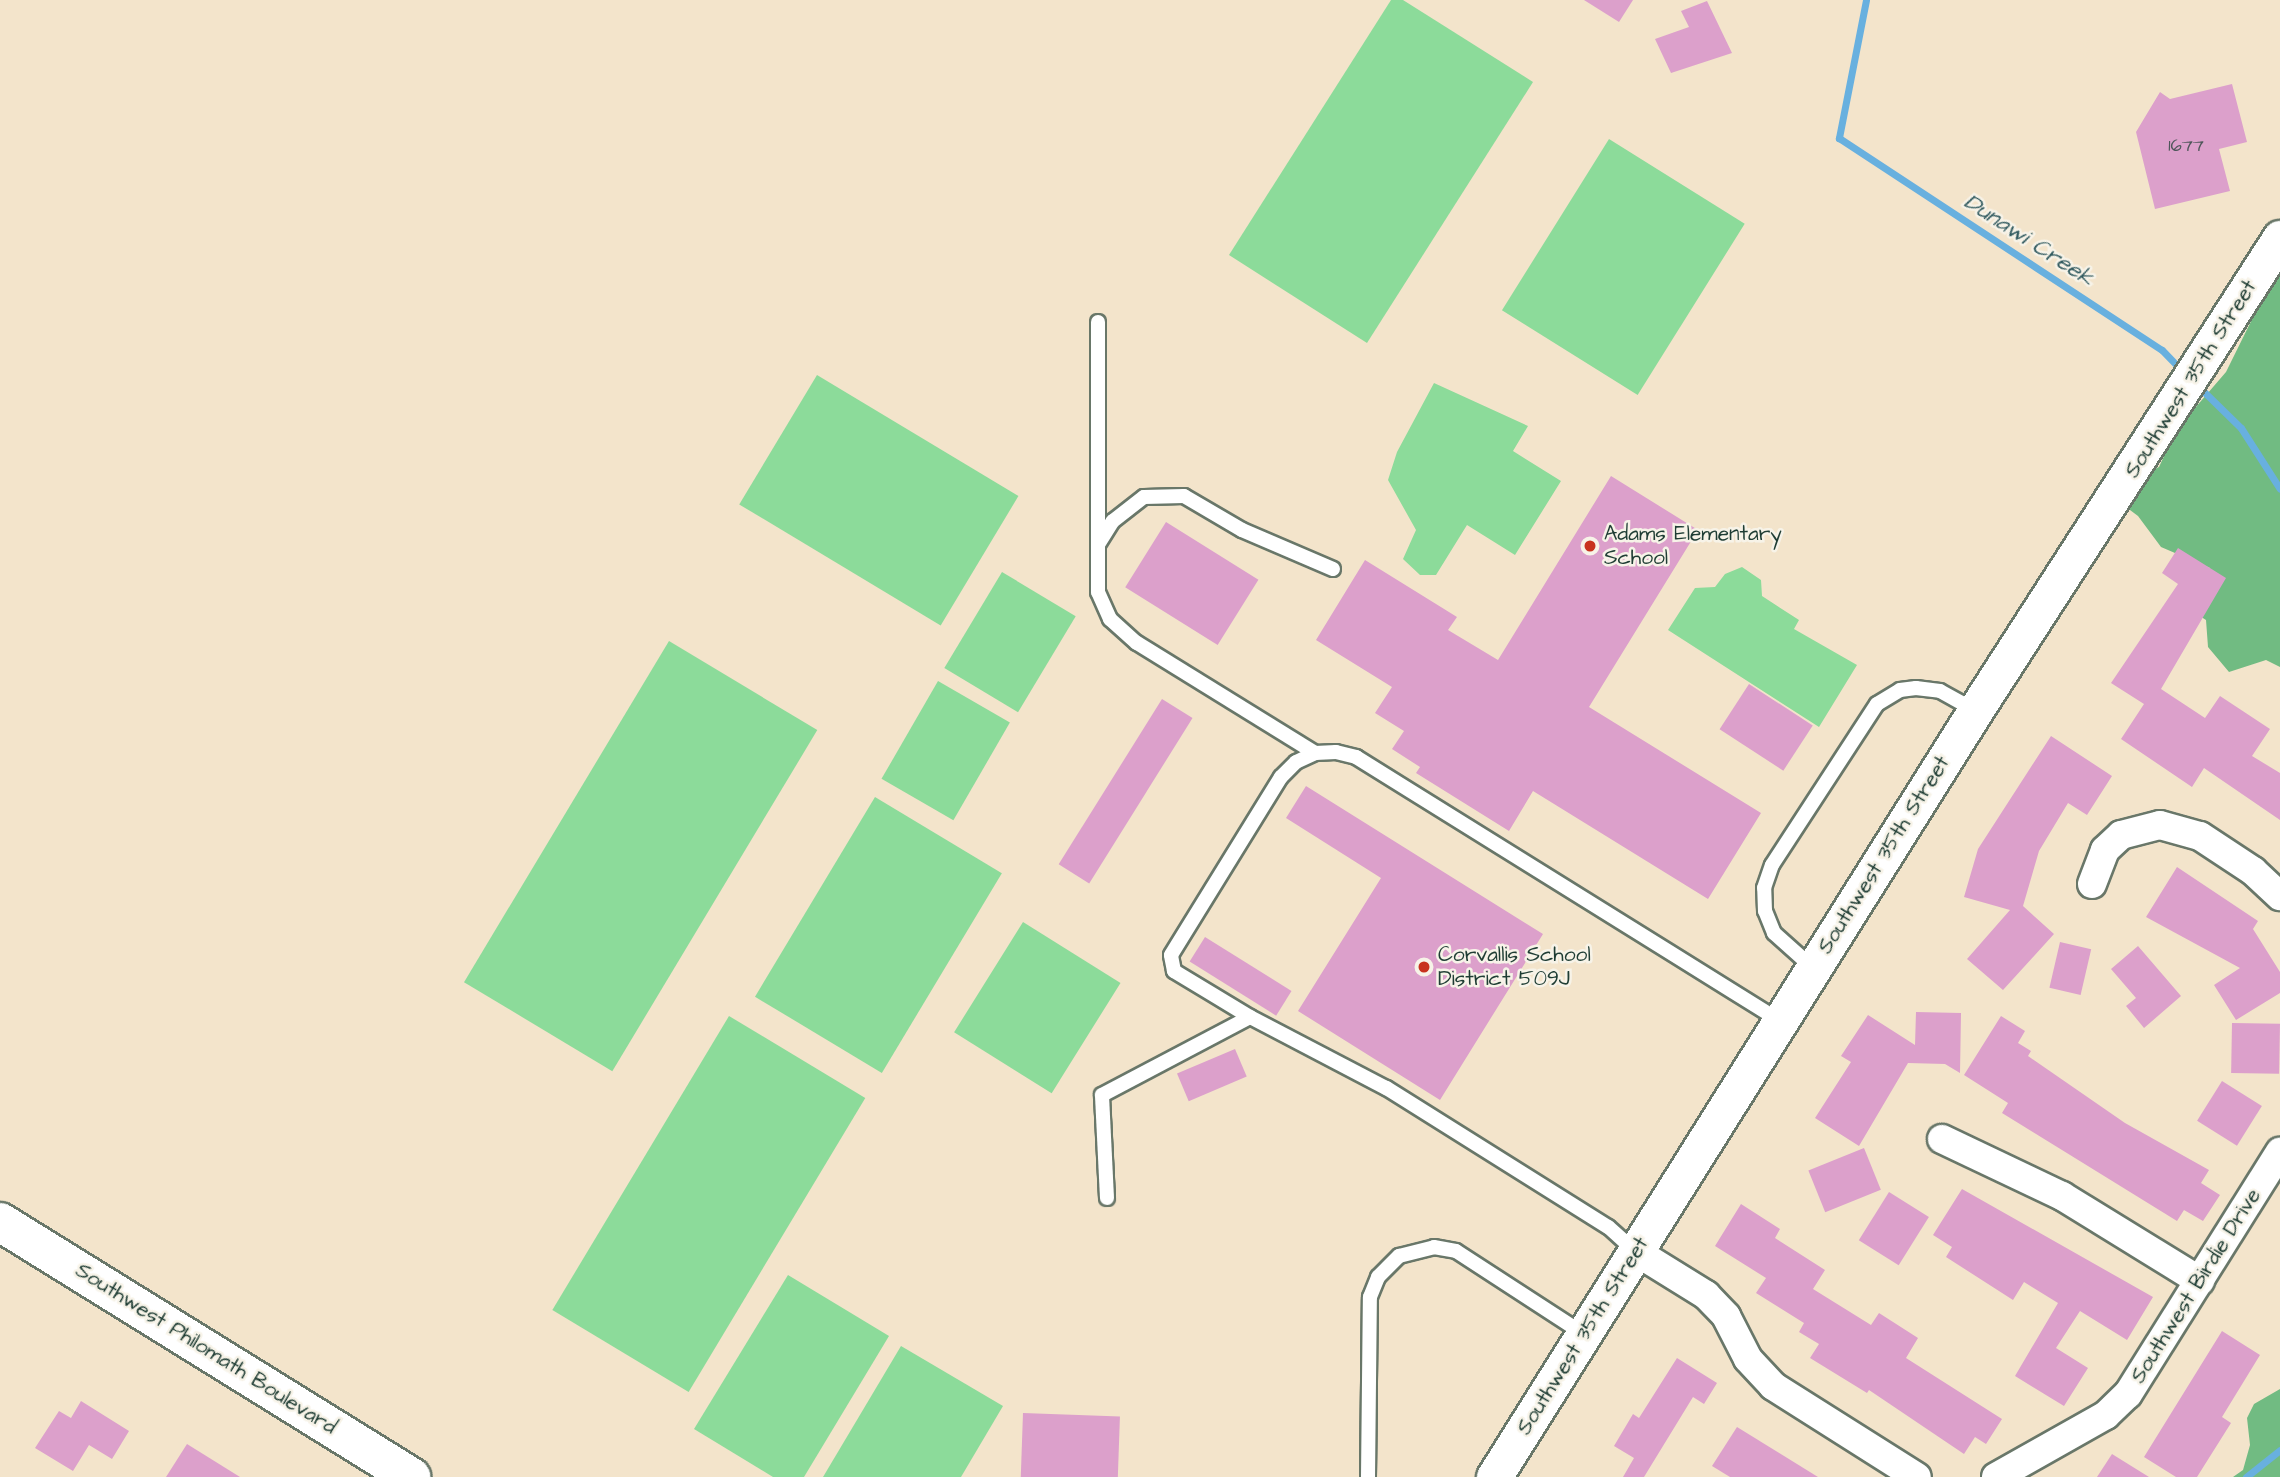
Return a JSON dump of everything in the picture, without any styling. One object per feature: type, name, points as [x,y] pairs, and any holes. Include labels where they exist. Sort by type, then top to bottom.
[{"type":"highway","name":"Southwest Philomath Boulevard","points":[[0,1222],[411,1477]]},
{"type":"street","name":"Southwest 35th Street","points":[[1494,1477],[1975,711],[2280,238]]},
{"type":"street","points":[[2092,884],[2105,850],[2121,835],[2160,825],[2200,836],[2253,871],[2280,896]]},
{"type":"street","points":[[1942,1139],[2062,1196],[2200,1281]]},
{"type":"street","name":"Southwest Birdie Drive","points":[[1996,1477],[2106,1415],[2128,1394],[2280,1152]]},
{"type":"street","points":[[1635,1251],[1706,1295],[1726,1316],[1748,1359],[1773,1386],[1917,1477]]},
{"type":"lane","points":[[1098,322],[1098,592],[1110,619],[1137,643],[1315,753]]},
{"type":"lane","points":[[1098,545],[1113,521],[1144,497],[1184,496],[1242,530],[1333,569]]},
{"type":"lane","points":[[1812,968],[1774,933],[1765,911],[1764,888],[1772,866],[1831,772],[1877,704],[1900,690],[1940,691],[1975,711]]},
{"type":"lane","points":[[1635,1251],[1608,1227],[1386,1087],[1250,1017],[1174,971],[1171,955],[1282,777],[1296,762],[1315,753],[1336,752],[1356,757],[1779,1020]]},
{"type":"lane","points":[[1107,1198],[1102,1095],[1250,1017]]},
{"type":"lane","points":[[1368,1477],[1370,1297],[1378,1277],[1399,1256],[1434,1247],[1456,1251],[1584,1334]]},
{"type":"green space","points":[[1391,0],[1403,0],[1533,82],[1367,343],[1229,255]]},
{"type":"green space","points":[[1609,139],[1745,224],[1638,395],[1502,310]]},
{"type":"green space","points":[[2280,275],[2280,667],[2266,660],[2229,672],[2208,647],[2206,620],[2195,613],[2210,568],[2161,547],[2138,516],[2118,501],[2135,478],[2159,467],[2176,430],[2226,372],[2264,295]]},
{"type":"green space","points":[[817,375],[1018,496],[941,625],[739,504]]},
{"type":"green space","points":[[1434,383],[1528,426],[1513,451],[1561,481],[1515,555],[1467,525],[1436,575],[1420,575],[1403,559],[1416,530],[1388,480],[1397,452]]},
{"type":"green space","points":[[1742,567],[1761,580],[1762,596],[1799,620],[1794,629],[1857,665],[1819,727],[1668,630],[1695,588],[1715,587],[1725,574]]},
{"type":"green space","points":[[1002,572],[1076,616],[1018,712],[944,668]]},
{"type":"green space","points":[[669,641],[817,730],[612,1071],[464,982]]},
{"type":"green space","points":[[938,681],[1010,722],[953,820],[882,779]]},
{"type":"green space","points":[[875,797],[1002,873],[882,1073],[755,997]]},
{"type":"green space","points":[[1023,922],[1121,983],[1052,1093],[954,1032]]},
{"type":"green space","points":[[729,1016],[865,1098],[689,1392],[552,1310]]},
{"type":"green space","points":[[788,1275],[889,1336],[804,1477],[773,1477],[694,1429]]},
{"type":"green space","points":[[901,1346],[1003,1406],[961,1477],[823,1477]]},
{"type":"green space","points":[[2280,1389],[2280,1477],[2233,1477],[2243,1470],[2250,1445],[2247,1418],[2254,1404]]},
{"type":"building","points":[[1584,0],[1633,0],[1619,22]]},
{"type":"building","points":[[1707,1],[1732,53],[1671,73],[1655,39],[1689,27],[1681,11]]},
{"type":"building","points":[[2232,84],[2247,142],[2219,149],[2230,191],[2155,209],[2136,132],[2160,92],[2170,99]]},
{"type":"building","points":[[1611,476],[1698,530],[1589,707],[1761,813],[1708,899],[1533,791],[1509,831],[1416,773],[1420,767],[1392,749],[1404,731],[1375,713],[1392,687],[1316,640],[1365,560],[1457,617],[1448,630],[1498,660]]},
{"type":"building","points":[[1166,522],[1258,580],[1218,645],[1125,587]]},
{"type":"building","points":[[2178,548],[2226,578],[2161,689],[2205,718],[2220,696],[2270,729],[2252,756],[2280,773],[2280,820],[2204,768],[2192,787],[2121,739],[2144,704],[2111,683],[2178,584],[2162,573]]},
{"type":"building","points":[[1749,684],[1813,725],[1783,771],[1720,729]]},
{"type":"building","points":[[1162,699],[1193,718],[1089,883],[1059,864]]},
{"type":"building","points":[[2051,736],[2112,776],[2087,815],[2068,803],[2039,851],[2023,906],[2054,934],[2003,990],[1967,959],[2010,910],[1964,897],[1978,849]]},
{"type":"building","name":"Corvallis School District 509J","points":[[1306,786],[1543,934],[1440,1100],[1298,1011],[1381,878],[1286,818]]},
{"type":"building","points":[[2177,867],[2258,921],[2253,929],[2280,972],[2280,993],[2236,1020],[2214,985],[2240,968],[2146,917]]},
{"type":"building","points":[[1205,937],[1292,991],[1276,1016],[1190,962]]},
{"type":"building","points":[[2060,942],[2091,949],[2081,995],[2049,988]]},
{"type":"building","points":[[2138,946],[2181,996],[2144,1028],[2126,1006],[2136,998],[2111,969]]},
{"type":"building","points":[[1916,1012],[1961,1013],[1960,1073],[1945,1064],[1908,1063],[1859,1146],[1815,1118],[1851,1062],[1841,1056],[1868,1015],[1915,1045]]},
{"type":"building","points":[[2001,1016],[2025,1031],[2018,1043],[2031,1051],[2028,1056],[2125,1123],[2209,1170],[2201,1183],[2220,1195],[2203,1221],[2184,1210],[2177,1221],[2002,1113],[2008,1103],[1964,1075]]},
{"type":"building","points":[[2232,1023],[2280,1024],[2279,1074],[2231,1073]]},
{"type":"building","points":[[1235,1049],[1247,1077],[1189,1101],[1177,1074]]},
{"type":"building","points":[[2222,1081],[2262,1106],[2237,1146],[2197,1121]]},
{"type":"building","points":[[1864,1148],[1881,1190],[1825,1212],[1808,1170]]},
{"type":"building","points":[[1962,1189],[2153,1297],[2127,1340],[2080,1311],[2056,1348],[2088,1368],[2064,1406],[2015,1376],[2058,1303],[2024,1282],[2013,1300],[1946,1257],[1952,1247],[1933,1235]]},
{"type":"building","points":[[1889,1192],[1929,1217],[1899,1265],[1859,1240]]},
{"type":"building","points":[[1741,1204],[1780,1229],[1775,1238],[1825,1270],[1813,1289],[1871,1325],[1879,1313],[1918,1338],[1906,1358],[2002,1419],[1986,1444],[1975,1437],[1964,1454],[1869,1390],[1867,1393],[1810,1358],[1819,1344],[1799,1332],[1804,1323],[1756,1293],[1766,1278],[1715,1246]]},
{"type":"building","points":[[2222,1331],[2260,1355],[2222,1417],[2231,1423],[2197,1477],[2176,1477],[2144,1457]]},
{"type":"building","points":[[1677,1358],[1717,1383],[1704,1404],[1693,1397],[1644,1477],[1623,1477],[1634,1458],[1614,1446],[1633,1414],[1639,1418]]},
{"type":"building","points":[[81,1401],[129,1431],[112,1459],[89,1445],[73,1471],[35,1448],[59,1411],[71,1418]]},
{"type":"building","points":[[1023,1413],[1120,1416],[1118,1477],[1021,1477]]},
{"type":"building","points":[[1737,1427],[1818,1477],[1730,1477],[1712,1466]]},
{"type":"building","points":[[187,1444],[240,1477],[166,1477]]},
{"type":"building","points":[[2112,1454],[2149,1477],[2097,1477]]},
{"type":"waterway","name":"Dunawi Creek","points":[[1866,0],[1839,138],[2162,350],[2182,371]]},
{"type":"waterway","name":"Dunawi Creek","points":[[2196,384],[2241,428],[2280,489]]},
{"type":"waterway","name":"Dunawi Creek","points":[[2246,1477],[2280,1450]]},
{"type":"place","name":"Adams Elementary School","points":[[1590,546]]},
{"type":"place","name":"Corvallis School District 509J","points":[[1424,967]]}]
